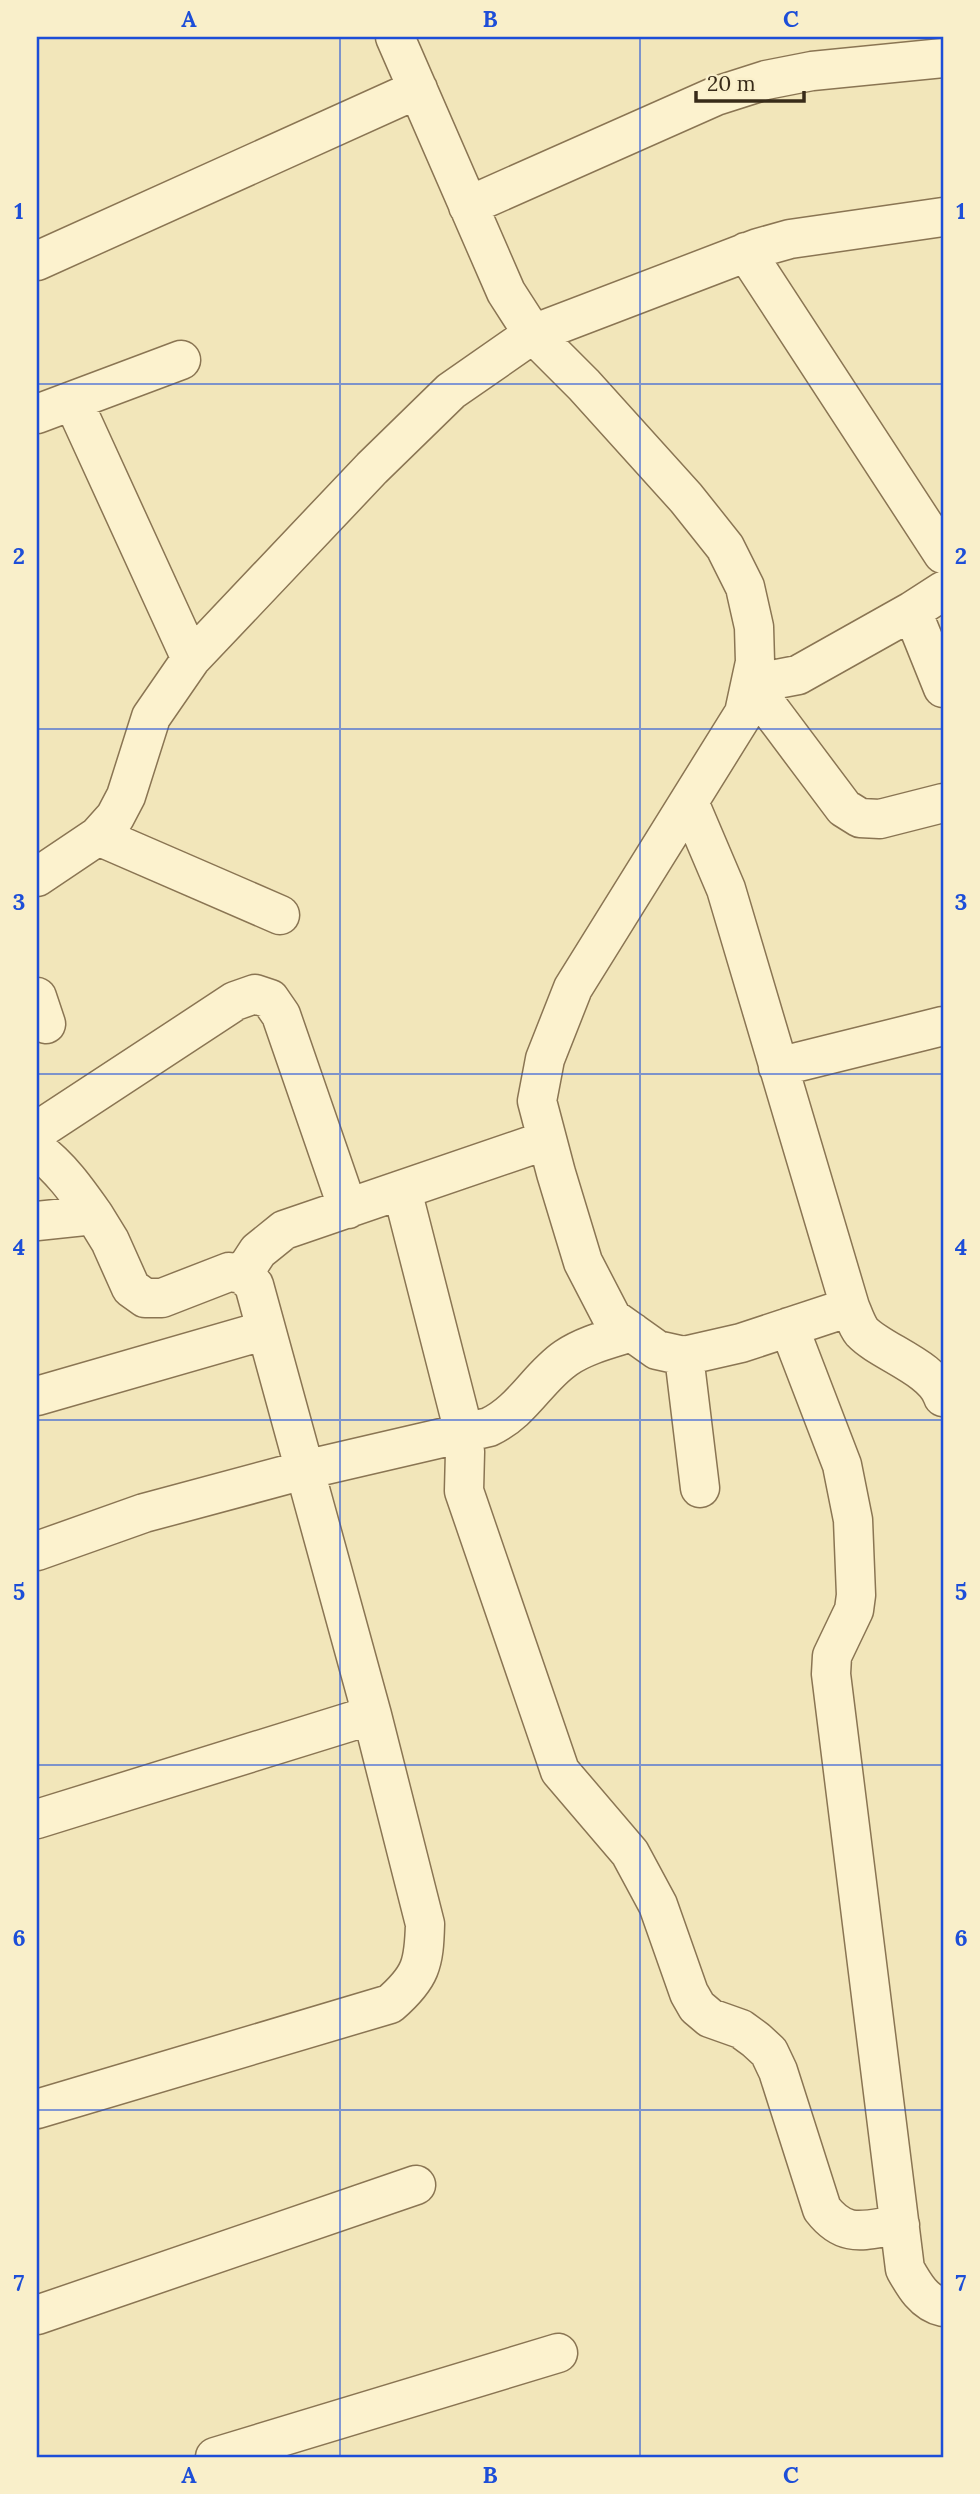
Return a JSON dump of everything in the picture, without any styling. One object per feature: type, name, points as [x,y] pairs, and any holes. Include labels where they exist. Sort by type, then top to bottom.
[{"type":"street","points":[[396,37],[506,292],[533,334],[685,498],[725,547],[745,587],[754,627],[755,662],[744,713],[573,988],[545,1059],[537,1101],[583,1262],[612,1318],[657,1350],[684,1356],[741,1343],[850,1307]]},
{"type":"street","points":[[468,206],[716,96],[766,80],[812,71],[943,58]]},
{"type":"street","points":[[37,261],[418,89]]},
{"type":"street","points":[[37,877],[99,836],[115,817],[126,796],[151,717],[191,659],[372,468],[451,391],[533,334],[746,252],[790,239],[943,217]]},
{"type":"street","points":[[746,252],[943,554]]},
{"type":"street","points":[[37,414],[181,360]]},
{"type":"street","points":[[73,401],[191,659]]},
{"type":"street","points":[[751,684],[798,675],[928,601],[943,688]]},
{"type":"street","points":[[751,684],[844,808],[860,818],[880,819],[943,803]]},
{"type":"street","points":[[690,802],[726,889],[850,1307],[861,1331],[917,1368],[942,1391]]},
{"type":"street","points":[[99,836],[280,915]]},
{"type":"street","points":[[37,1131],[235,1001],[255,994],[270,999],[281,1015],[348,1209]]},
{"type":"street","points":[[778,1067],[943,1026]]},
{"type":"street","points":[[243,1275],[258,1251],[284,1230],[548,1140]]},
{"type":"street","points":[[37,1150],[68,1178],[110,1241],[131,1288],[145,1297],[162,1298],[229,1272],[243,1275],[254,1285],[372,1715],[425,1924],[424,1958],[408,1988],[390,2004],[37,2109]]},
{"type":"street","points":[[402,1190],[463,1434],[464,1491],[560,1771],[630,1853],[658,1905],[696,2007],[710,2018],[741,2029],[769,2052],[778,2071],[822,2209],[832,2222],[844,2229],[900,2225]]},
{"type":"street","points":[[37,1221],[94,1215]]},
{"type":"street","points":[[789,1327],[842,1465],[853,1520],[856,1595],[854,1610],[832,1656],[831,1674],[905,2269],[916,2289],[934,2305],[943,2307]]},
{"type":"street","points":[[37,1396],[266,1330]]},
{"type":"street","points":[[37,1551],[144,1513],[304,1470],[489,1427],[504,1420],[564,1359],[586,1348],[632,1332]]},
{"type":"street","points":[[684,1356],[701,1488]]},
{"type":"street","points":[[37,1819],[372,1715]]},
{"type":"street","points":[[37,2315],[416,2185]]},
{"type":"street","points":[[215,2457],[558,2353]]}]
